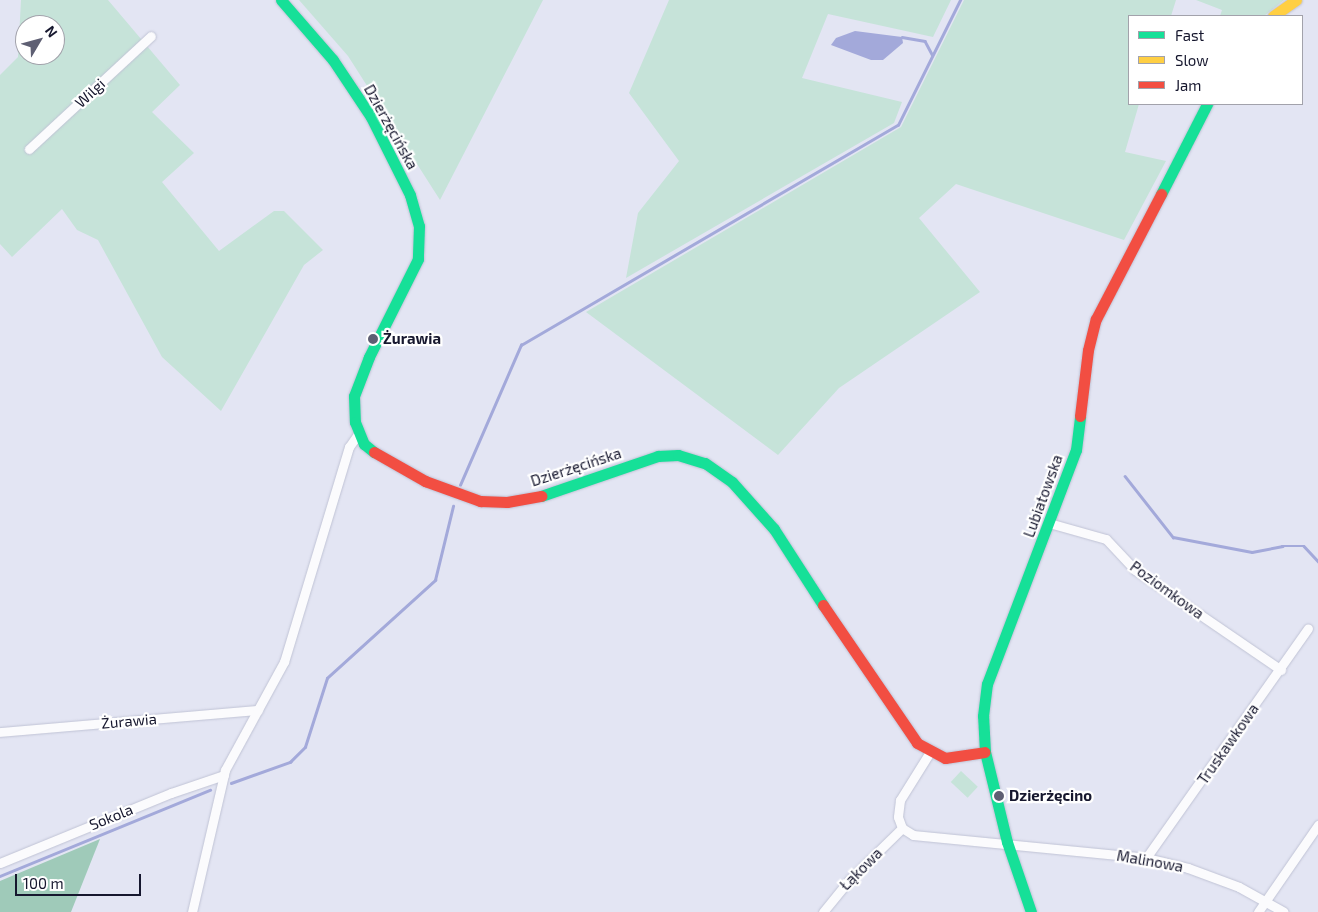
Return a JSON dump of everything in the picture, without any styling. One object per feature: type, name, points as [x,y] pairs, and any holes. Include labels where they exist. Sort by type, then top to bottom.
[{"type":"street","name":"Dzierżęcińska","points":[[281,0],[333,60],[371,117],[410,195],[419,226],[418,259],[369,357],[354,396],[353,410],[358,434],[364,444],[385,460],[457,495],[480,501],[507,502],[548,495],[658,456],[678,454],[705,463],[732,482],[774,529],[907,733],[930,752],[944,758],[985,752]]},
{"type":"street","points":[[1274,15],[1296,0]]},
{"type":"street","name":"Wilgi","points":[[28,149],[150,36]]},
{"type":"street","name":"Lubiatowska","points":[[1031,912],[1006,842],[985,752],[983,716],[987,684],[1076,450],[1088,350],[1096,319],[1206,105]]},
{"type":"street","points":[[192,912],[224,775],[284,662],[349,447],[358,434]]},
{"type":"street","name":"Poziomkowa","points":[[1049,523],[1106,539],[1135,570],[1281,670]]},
{"type":"street","name":"Truskawkowa","points":[[1146,858],[1281,670],[1308,628]]},
{"type":"street","name":"Żurawia","points":[[0,732],[258,710]]},
{"type":"street","points":[[930,752],[900,800],[898,817],[902,828],[913,835],[1006,842]]},
{"type":"street","name":"Sokola","points":[[0,863],[171,793],[224,775]]},
{"type":"street","points":[[1258,912],[1318,825]]},
{"type":"street","name":"Łąkowa","points":[[823,912],[850,879],[902,828]]},
{"type":"street","name":"Malinowa","points":[[1006,842],[1146,858],[1188,868],[1266,901],[1284,912]]},
{"type":"green space","points":[[21,0],[108,0],[180,85],[152,112],[194,153],[162,182],[219,251],[274,211],[284,211],[323,250],[304,265],[221,411],[162,357],[98,240],[77,230],[62,209],[12,257],[0,244],[0,75],[15,60],[15,65],[65,65],[65,15],[20,15]]},
{"type":"green space","points":[[299,0],[543,0],[440,200],[348,56]]},
{"type":"green space","points":[[669,0],[951,0],[933,37],[828,14],[802,78],[902,102],[894,123],[626,278],[638,213],[679,161],[629,93]]},
{"type":"green space","points":[[964,0],[1176,0],[1171,15],[1128,15],[1128,105],[1139,105],[1125,152],[1166,161],[1124,240],[956,184],[919,218],[980,292],[839,388],[778,455],[586,312],[901,127]]},
{"type":"green space","points":[[1196,0],[1284,0],[1265,15],[1220,15],[1222,10]]},
{"type":"green space","points":[[961,771],[978,787],[968,798],[951,782]]},
{"type":"green space","points":[[100,839],[71,912],[0,912],[0,881]]},
{"type":"water","points":[[855,31],[902,37],[903,43],[883,60],[871,60],[831,45],[836,38]]},
{"type":"waterway","points":[[460,485],[521,345],[898,125],[960,0]]},
{"type":"waterway","points":[[902,37],[925,41],[932,54]]},
{"type":"waterway","points":[[1125,476],[1173,537],[1252,552],[1282,546],[1304,546],[1318,561]]},
{"type":"waterway","points":[[231,783],[290,762],[305,747],[327,678],[435,580],[453,506]]},
{"type":"waterway","points":[[0,876],[210,790]]},
{"type":"traffic: fast","points":[[281,0],[333,60],[371,117],[410,195],[419,226],[418,259],[369,357],[354,396],[355,422],[364,444],[374,452]]},
{"type":"traffic: fast","points":[[1161,194],[1206,105]]},
{"type":"traffic: fast","points":[[1031,912],[1007,842],[985,752],[983,716],[987,684],[1076,450],[1080,416]]},
{"type":"traffic: fast","points":[[541,496],[658,456],[678,455],[705,463],[732,482],[774,529],[823,605]]},
{"type":"traffic: slow","points":[[1274,15],[1296,0]]},
{"type":"traffic: jam","points":[[1080,416],[1088,350],[1096,319],[1161,194]]},
{"type":"traffic: jam","points":[[374,452],[425,481],[480,501],[507,502],[541,496]]},
{"type":"traffic: jam","points":[[823,605],[917,743],[945,758],[985,752]]},
{"type":"place","name":"Żurawia","points":[[373,339]]},
{"type":"place","name":"Dzierżęcino","points":[[999,796]]}]
